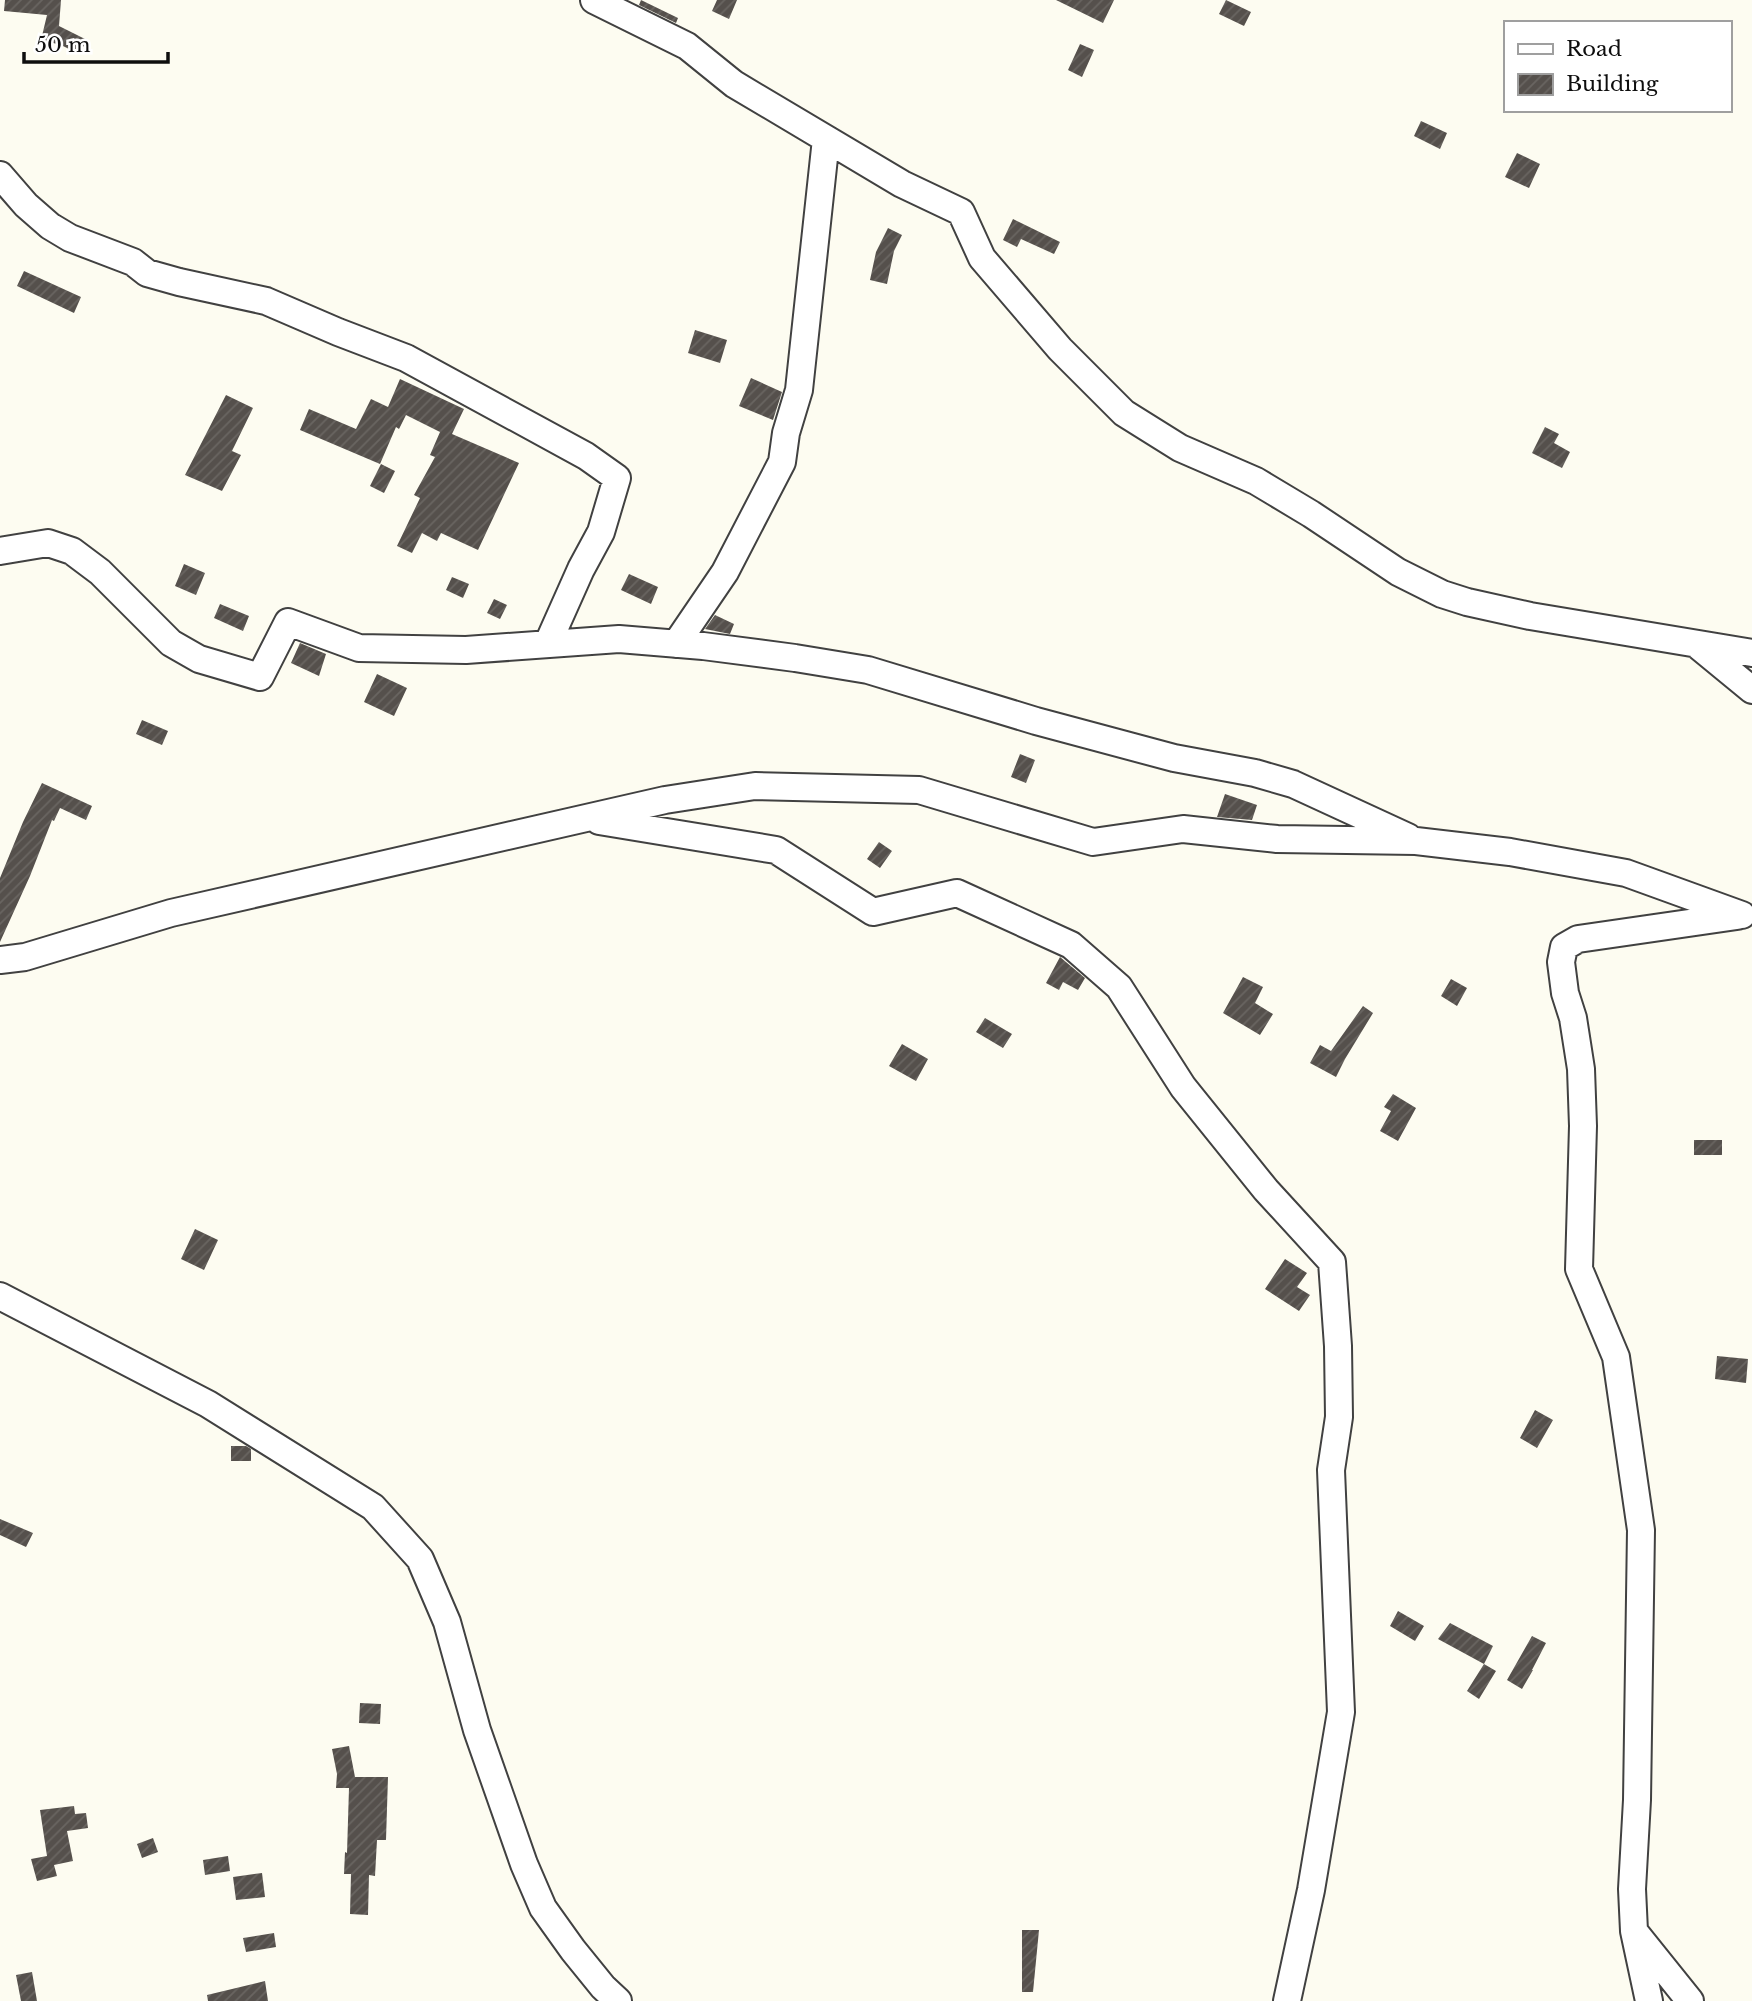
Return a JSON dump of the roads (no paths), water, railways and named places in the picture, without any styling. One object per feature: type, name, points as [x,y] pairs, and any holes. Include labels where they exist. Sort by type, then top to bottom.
[{"type":"street","points":[[594,0],[687,46],[734,84],[902,184],[961,212],[982,258],[1060,349],[1124,413],[1180,448],[1255,481],[1311,514],[1398,572],[1442,594],[1467,602],[1530,616],[1752,653]]},
{"type":"street","points":[[676,643],[725,572],[782,462],[786,433],[799,390],[826,139]]},
{"type":"street","points":[[0,175],[26,205],[50,226],[70,238],[133,262],[148,273],[265,301],[406,358],[586,456],[617,478],[601,532],[580,569],[548,643]]},
{"type":"street","points":[[0,551],[48,543],[72,551],[100,572],[171,643],[199,659],[260,677],[288,622],[359,648],[466,650],[619,639],[676,643],[795,658],[868,670],[1036,721],[1161,754],[1255,773],[1293,784],[1416,841]]},
{"type":"street","points":[[1695,643],[1752,690]]},
{"type":"street","points":[[0,960],[25,957],[171,913],[665,800],[755,786],[919,790],[1093,842],[1183,829],[1277,839],[1416,841],[1510,852],[1626,873],[1747,916]]},
{"type":"street","points":[[583,819],[776,850],[873,912],[957,893],[1071,945],[1119,987],[1183,1087],[1266,1190],[1332,1262],[1338,1346],[1339,1417],[1331,1470],[1341,1712],[1311,1890],[1287,2001]]},
{"type":"street","points":[[1649,2001],[1634,1931],[1632,1888],[1637,1788],[1641,1531],[1616,1357],[1579,1269],[1583,1126],[1581,1069],[1561,962],[1564,947],[1578,939],[1747,916]]},
{"type":"street","points":[[0,1296],[208,1404],[373,1507],[420,1559],[447,1622],[477,1730],[524,1864],[543,1908],[573,1950],[618,2001]]},
{"type":"street","points":[[1634,1931],[1690,2001]]}]
